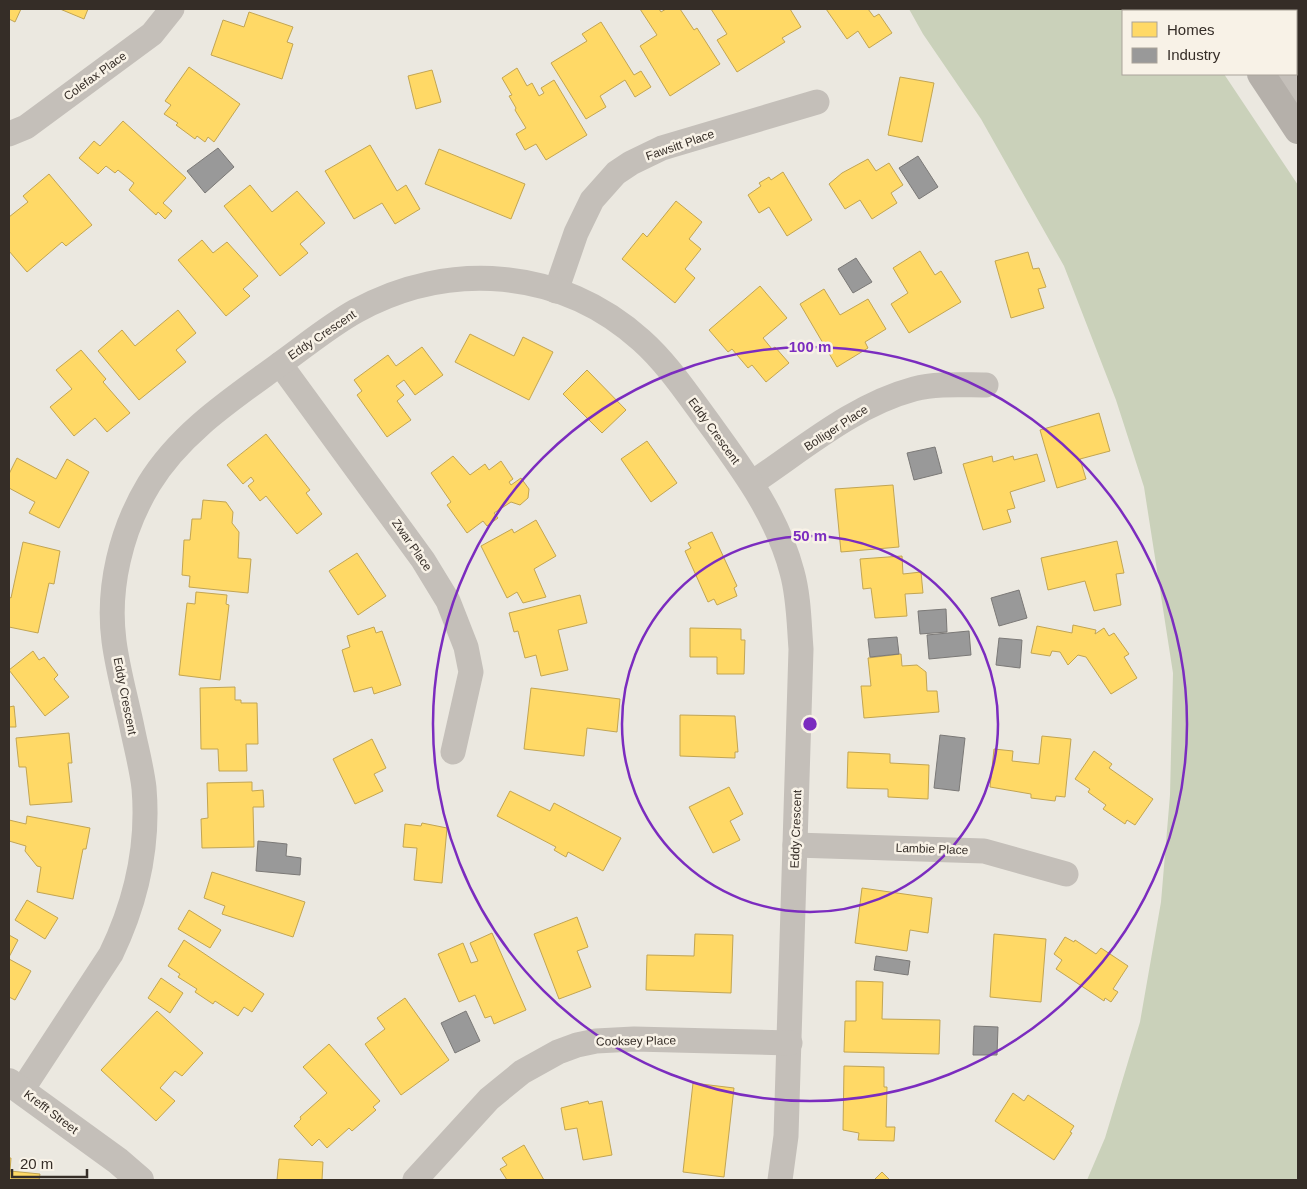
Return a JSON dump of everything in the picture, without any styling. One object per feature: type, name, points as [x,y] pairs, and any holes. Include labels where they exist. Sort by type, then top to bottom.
[{"type":"main road","points":[[1262,75],[1298,130]]},
{"type":"street","name":"Colefax Place","points":[[9,134],[26,127],[152,34],[172,9]]},
{"type":"street","points":[[1284,75],[1298,122]]},
{"type":"street","name":"Fawsitt Place","points":[[556,291],[576,233],[592,200],[624,168],[662,148],[817,102]]},
{"type":"street","name":"Eddy Crescent","points":[[16,1086],[111,954],[122,931],[138,883],[145,834],[144,786],[114,631],[113,595],[115,572],[128,527],[149,484],[178,446],[212,414],[354,312],[399,291],[445,280],[468,277],[514,279],[556,291],[602,311],[642,340],[675,378],[752,483],[776,525],[792,572],[797,597],[801,650],[790,1043],[786,1136],[780,1180]]},
{"type":"street","name":"Zwar Place","points":[[280,364],[424,560],[448,601],[466,647],[471,672],[453,752]]},
{"type":"street","name":"Bolliger Place","points":[[752,483],[871,405],[913,389],[986,384]]},
{"type":"street","name":"Lambie Place","points":[[795,845],[984,851],[1066,874]]},
{"type":"street","name":"Cooksey Place","points":[[415,1180],[489,1100],[515,1078],[558,1052],[577,1045],[596,1041],[634,1039],[790,1043]]},
{"type":"street","name":"Krefft Street","points":[[16,1086],[118,1161],[140,1180]]},
{"type":"green space","points":[[909,9],[1181,9],[1122,10],[1122,75],[1225,75],[1298,185],[1298,1180],[1087,1180],[1105,1138],[1140,1022],[1161,902],[1170,795],[1173,673],[1144,487],[1116,400],[1064,266],[981,119],[923,34]]},
{"type":"building: Homes","points":[[9,9],[21,9],[15,22],[9,19]]},
{"type":"building: Homes","points":[[60,9],[88,9],[84,19]]},
{"type":"building: Homes","points":[[640,9],[659,9],[661,12],[666,9],[680,9],[694,30],[697,28],[720,64],[670,96],[640,46],[657,35]]},
{"type":"building: Homes","points":[[711,9],[790,9],[801,27],[782,38],[785,42],[737,72],[717,40],[727,34]]},
{"type":"building: Homes","points":[[826,9],[868,9],[874,17],[879,14],[892,33],[869,48],[858,31],[847,39]]},
{"type":"building: Homes","points":[[249,12],[293,27],[287,42],[293,44],[282,79],[211,55],[223,20],[244,27]]},
{"type":"building: Homes","points":[[601,22],[634,75],[641,71],[651,87],[635,97],[625,80],[600,96],[606,107],[586,119],[551,63],[587,41],[582,34]]},
{"type":"building: Homes","points":[[189,67],[240,104],[214,142],[208,137],[205,142],[197,136],[195,139],[176,125],[178,123],[164,114],[171,105],[165,101]]},
{"type":"building: Homes","points":[[517,68],[527,86],[532,83],[539,96],[544,93],[541,88],[554,80],[587,135],[546,160],[536,144],[525,150],[516,134],[526,128],[515,110],[516,108],[509,96],[512,95],[502,78]]},
{"type":"building: Homes","points":[[432,70],[441,102],[416,109],[408,76]]},
{"type":"building: Homes","points":[[900,77],[934,83],[922,142],[888,135]]},
{"type":"building: Homes","points":[[123,121],[186,178],[163,203],[172,211],[165,219],[158,212],[156,215],[129,190],[134,183],[118,170],[115,173],[106,166],[98,174],[79,158],[94,141],[100,146]]},
{"type":"building: Homes","points":[[370,145],[397,191],[406,185],[420,209],[395,224],[382,203],[354,219],[325,171]]},
{"type":"building: Homes","points":[[439,149],[525,184],[511,219],[425,184]]},
{"type":"building: Homes","points":[[868,159],[876,171],[889,163],[903,185],[891,193],[897,203],[872,219],[860,200],[845,209],[829,184],[842,173]]},
{"type":"building: Homes","points":[[783,172],[812,220],[787,236],[769,207],[759,213],[748,195],[761,186],[759,183],[769,177],[771,180]]},
{"type":"building: Homes","points":[[49,174],[92,225],[66,246],[62,242],[27,272],[9,251],[9,217],[28,202],[23,196]]},
{"type":"building: Homes","points":[[250,185],[272,212],[297,191],[325,223],[300,244],[308,253],[280,276],[224,206]]},
{"type":"building: Homes","points":[[676,201],[702,222],[689,239],[701,249],[685,269],[695,278],[675,303],[622,259],[643,233],[647,237]]},
{"type":"building: Homes","points":[[202,240],[213,253],[227,242],[258,276],[243,289],[250,296],[226,316],[178,260]]},
{"type":"building: Homes","points":[[920,251],[935,275],[941,271],[961,302],[909,333],[891,304],[908,293],[893,268]]},
{"type":"building: Homes","points":[[1028,252],[1033,269],[1039,268],[1046,287],[1038,289],[1044,308],[1011,318],[995,261]]},
{"type":"building: Homes","points":[[760,286],[787,318],[763,338],[772,349],[775,347],[789,363],[766,382],[752,365],[748,368],[732,349],[728,352],[709,330]]},
{"type":"building: Homes","points":[[824,289],[840,315],[868,299],[886,329],[865,342],[868,348],[837,367],[800,304]]},
{"type":"building: Homes","points":[[178,310],[196,333],[176,350],[186,362],[139,400],[98,351],[122,330],[135,346]]},
{"type":"building: Homes","points":[[470,334],[514,356],[523,337],[553,352],[529,400],[455,362]]},
{"type":"building: Homes","points":[[422,347],[443,375],[415,395],[404,380],[396,386],[404,395],[397,401],[411,420],[387,437],[357,395],[362,391],[354,380],[388,355],[396,366]]},
{"type":"building: Homes","points":[[81,350],[106,379],[103,382],[130,413],[107,432],[95,418],[74,436],[50,407],[72,389],[56,370]]},
{"type":"building: Homes","points":[[587,370],[626,410],[602,433],[563,394]]},
{"type":"building: Homes","points":[[1099,413],[1110,451],[1080,459],[1086,479],[1057,488],[1040,430]]},
{"type":"building: Homes","points":[[266,434],[310,490],[306,493],[322,514],[297,534],[266,496],[260,501],[248,486],[254,481],[251,477],[243,484],[227,465]]},
{"type":"building: Homes","points":[[647,441],[677,483],[651,502],[621,459]]},
{"type":"building: Homes","points":[[1037,454],[1045,481],[1010,492],[1015,508],[1007,510],[1011,522],[983,530],[963,464],[992,456],[993,462],[1013,456],[1014,460]]},
{"type":"building: Homes","points":[[453,456],[470,475],[485,464],[489,470],[501,461],[513,479],[509,482],[511,485],[521,478],[529,489],[528,498],[520,505],[511,502],[494,513],[498,518],[487,526],[483,521],[467,533],[447,505],[451,502],[431,473]]},
{"type":"building: Homes","points":[[17,458],[56,479],[67,459],[89,472],[59,528],[29,513],[35,502],[9,488],[9,474]]},
{"type":"building: Homes","points":[[893,485],[899,547],[841,552],[835,489]]},
{"type":"building: Homes","points":[[203,500],[226,502],[233,512],[232,523],[239,532],[238,558],[251,559],[248,593],[189,587],[190,576],[182,575],[184,540],[190,540],[192,519],[201,519]]},
{"type":"building: Homes","points":[[536,520],[556,556],[534,569],[546,597],[523,603],[517,592],[507,598],[481,546],[512,529],[514,533]]},
{"type":"building: Homes","points":[[712,532],[737,586],[734,588],[737,596],[717,605],[714,599],[708,602],[685,551],[691,548],[688,543]]},
{"type":"building: Homes","points":[[1117,541],[1124,573],[1116,574],[1121,605],[1094,611],[1085,581],[1048,590],[1041,558]]},
{"type":"building: Homes","points":[[23,542],[60,551],[54,584],[49,583],[38,633],[9,627],[9,597],[11,598]]},
{"type":"building: Homes","points":[[357,553],[386,596],[358,615],[329,571]]},
{"type":"building: Homes","points":[[902,556],[903,574],[921,572],[923,593],[905,594],[907,616],[875,618],[871,588],[863,589],[860,559]]},
{"type":"building: Homes","points":[[196,592],[227,595],[226,604],[229,605],[220,680],[179,675],[187,603],[195,604]]},
{"type":"building: Homes","points":[[580,595],[587,623],[558,630],[568,670],[541,676],[536,655],[525,658],[518,631],[514,632],[509,613]]},
{"type":"building: Homes","points":[[1073,625],[1096,630],[1095,634],[1104,628],[1109,636],[1114,633],[1129,654],[1124,657],[1137,678],[1111,694],[1086,657],[1078,655],[1068,665],[1060,652],[1052,651],[1050,656],[1031,653],[1037,626],[1072,633]]},
{"type":"building: Homes","points":[[374,627],[376,633],[382,631],[401,685],[374,694],[372,687],[354,692],[342,650],[350,647],[347,636]]},
{"type":"building: Homes","points":[[690,628],[741,629],[741,640],[745,640],[744,674],[717,674],[717,657],[690,657]]},
{"type":"building: Homes","points":[[33,651],[39,660],[44,657],[58,675],[54,679],[69,697],[45,716],[9,670]]},
{"type":"building: Homes","points":[[901,654],[902,666],[917,665],[926,672],[927,691],[937,691],[939,712],[864,718],[861,686],[871,686],[868,658]]},
{"type":"building: Homes","points":[[235,687],[235,700],[241,700],[241,703],[257,703],[258,744],[246,744],[247,771],[219,771],[218,749],[201,749],[200,688]]},
{"type":"building: Homes","points":[[531,688],[620,699],[617,732],[587,728],[584,756],[524,749]]},
{"type":"building: Homes","points":[[14,706],[16,727],[9,727],[9,707]]},
{"type":"building: Homes","points":[[680,715],[735,716],[738,752],[735,752],[735,758],[680,756]]},
{"type":"building: Homes","points":[[69,733],[72,763],[68,763],[72,802],[30,805],[26,767],[19,767],[16,738]]},
{"type":"building: Homes","points":[[1042,736],[1071,739],[1065,797],[1056,796],[1055,801],[1031,798],[1031,794],[990,787],[994,749],[1013,751],[1012,761],[1039,764]]},
{"type":"building: Homes","points":[[372,739],[386,768],[374,774],[383,791],[355,804],[333,759]]},
{"type":"building: Homes","points":[[1094,751],[1112,764],[1109,768],[1153,799],[1135,825],[1127,820],[1125,824],[1103,809],[1106,805],[1088,792],[1090,789],[1075,779]]},
{"type":"building: Homes","points":[[848,752],[890,754],[890,763],[929,765],[928,799],[888,797],[888,789],[847,788]]},
{"type":"building: Homes","points":[[252,782],[252,791],[263,790],[264,807],[253,807],[254,847],[202,848],[201,819],[208,818],[207,783]]},
{"type":"building: Homes","points":[[729,787],[743,814],[730,821],[740,840],[713,853],[689,807]]},
{"type":"building: Homes","points":[[510,791],[550,811],[554,803],[621,838],[603,871],[568,852],[566,857],[554,850],[556,847],[497,816]]},
{"type":"building: Homes","points":[[27,816],[90,828],[86,849],[83,849],[73,899],[37,892],[41,867],[37,866],[25,851],[26,846],[9,841],[9,820],[26,824]]},
{"type":"building: Homes","points":[[422,823],[447,828],[442,883],[414,880],[417,848],[403,847],[405,824],[421,826]]},
{"type":"building: Homes","points":[[212,872],[305,902],[293,937],[222,914],[225,906],[204,898]]},
{"type":"building: Homes","points":[[862,888],[932,898],[928,933],[910,930],[907,951],[855,943]]},
{"type":"building: Homes","points":[[27,900],[58,918],[45,939],[15,920]]},
{"type":"building: Homes","points":[[189,910],[221,930],[210,948],[178,929]]},
{"type":"building: Homes","points":[[577,917],[588,947],[577,951],[591,987],[559,999],[534,934]]},
{"type":"building: Homes","points":[[492,933],[526,1010],[494,1024],[491,1016],[485,1018],[475,995],[459,1002],[438,954],[463,943],[471,963],[478,961],[470,943]]},
{"type":"building: Homes","points":[[695,934],[733,935],[731,993],[646,990],[647,955],[694,956]]},
{"type":"building: Homes","points":[[994,934],[1046,939],[1041,1002],[990,997]]},
{"type":"building: Homes","points":[[9,935],[18,940],[9,957]]},
{"type":"building: Homes","points":[[1065,937],[1074,942],[1075,940],[1096,954],[1101,948],[1128,966],[1113,989],[1118,992],[1111,1002],[1105,998],[1104,1001],[1056,969],[1062,960],[1054,954]]},
{"type":"building: Homes","points":[[184,940],[264,994],[252,1012],[244,1007],[238,1016],[215,1001],[213,1004],[195,992],[197,989],[178,977],[180,974],[168,966]]},
{"type":"building: Homes","points":[[9,959],[31,971],[15,1000],[9,997]]},
{"type":"building: Homes","points":[[161,978],[183,993],[170,1013],[148,998]]},
{"type":"building: Homes","points":[[856,981],[883,982],[882,1019],[940,1020],[939,1054],[844,1052],[845,1021],[856,1021]]},
{"type":"building: Homes","points":[[405,998],[449,1060],[401,1095],[365,1044],[385,1029],[377,1018]]},
{"type":"building: Homes","points":[[157,1011],[203,1053],[182,1076],[175,1071],[160,1088],[175,1101],[156,1121],[101,1070]]},
{"type":"building: Homes","points":[[329,1044],[380,1101],[373,1107],[376,1110],[352,1131],[349,1128],[327,1148],[319,1139],[312,1146],[294,1126],[301,1119],[300,1117],[327,1093],[303,1067]]},
{"type":"building: Homes","points":[[844,1066],[884,1067],[884,1087],[887,1087],[886,1127],[895,1127],[894,1141],[858,1140],[859,1133],[843,1130]]},
{"type":"building: Homes","points":[[693,1083],[734,1088],[724,1177],[683,1172]]},
{"type":"building: Homes","points":[[1013,1093],[1024,1101],[1028,1095],[1074,1126],[1070,1132],[1072,1133],[1054,1160],[995,1121]]},
{"type":"building: Homes","points":[[588,1101],[589,1104],[602,1101],[612,1155],[583,1160],[577,1128],[565,1130],[561,1108]]},
{"type":"building: Homes","points":[[524,1145],[544,1180],[507,1180],[500,1169],[507,1165],[502,1158]]},
{"type":"building: Homes","points":[[9,1158],[11,1158],[10,1171],[40,1174],[39,1180],[9,1180]]},
{"type":"building: Homes","points":[[279,1159],[323,1162],[322,1180],[277,1180]]},
{"type":"building: Homes","points":[[882,1172],[890,1180],[874,1180]]},
{"type":"building: Industry","points":[[218,148],[234,167],[205,193],[187,171]]},
{"type":"building: Industry","points":[[918,156],[938,187],[919,199],[899,168]]},
{"type":"building: Industry","points":[[856,258],[872,282],[853,293],[838,269]]},
{"type":"building: Industry","points":[[935,447],[942,473],[914,480],[907,453]]},
{"type":"building: Industry","points":[[1019,590],[1027,618],[999,626],[991,598]]},
{"type":"building: Industry","points":[[946,609],[947,632],[920,634],[918,611]]},
{"type":"building: Industry","points":[[969,631],[971,655],[929,659],[927,635]]},
{"type":"building: Industry","points":[[897,637],[899,654],[870,657],[868,639]]},
{"type":"building: Industry","points":[[999,638],[1022,640],[1020,668],[996,665]]},
{"type":"building: Industry","points":[[940,735],[965,738],[959,791],[934,788]]},
{"type":"building: Industry","points":[[258,841],[287,844],[286,856],[301,858],[300,875],[256,871]]},
{"type":"building: Industry","points":[[876,956],[910,961],[908,975],[874,970]]},
{"type":"building: Industry","points":[[466,1011],[480,1041],[455,1053],[441,1023]]},
{"type":"building: Industry","points":[[974,1026],[998,1027],[997,1055],[973,1055]]}]
